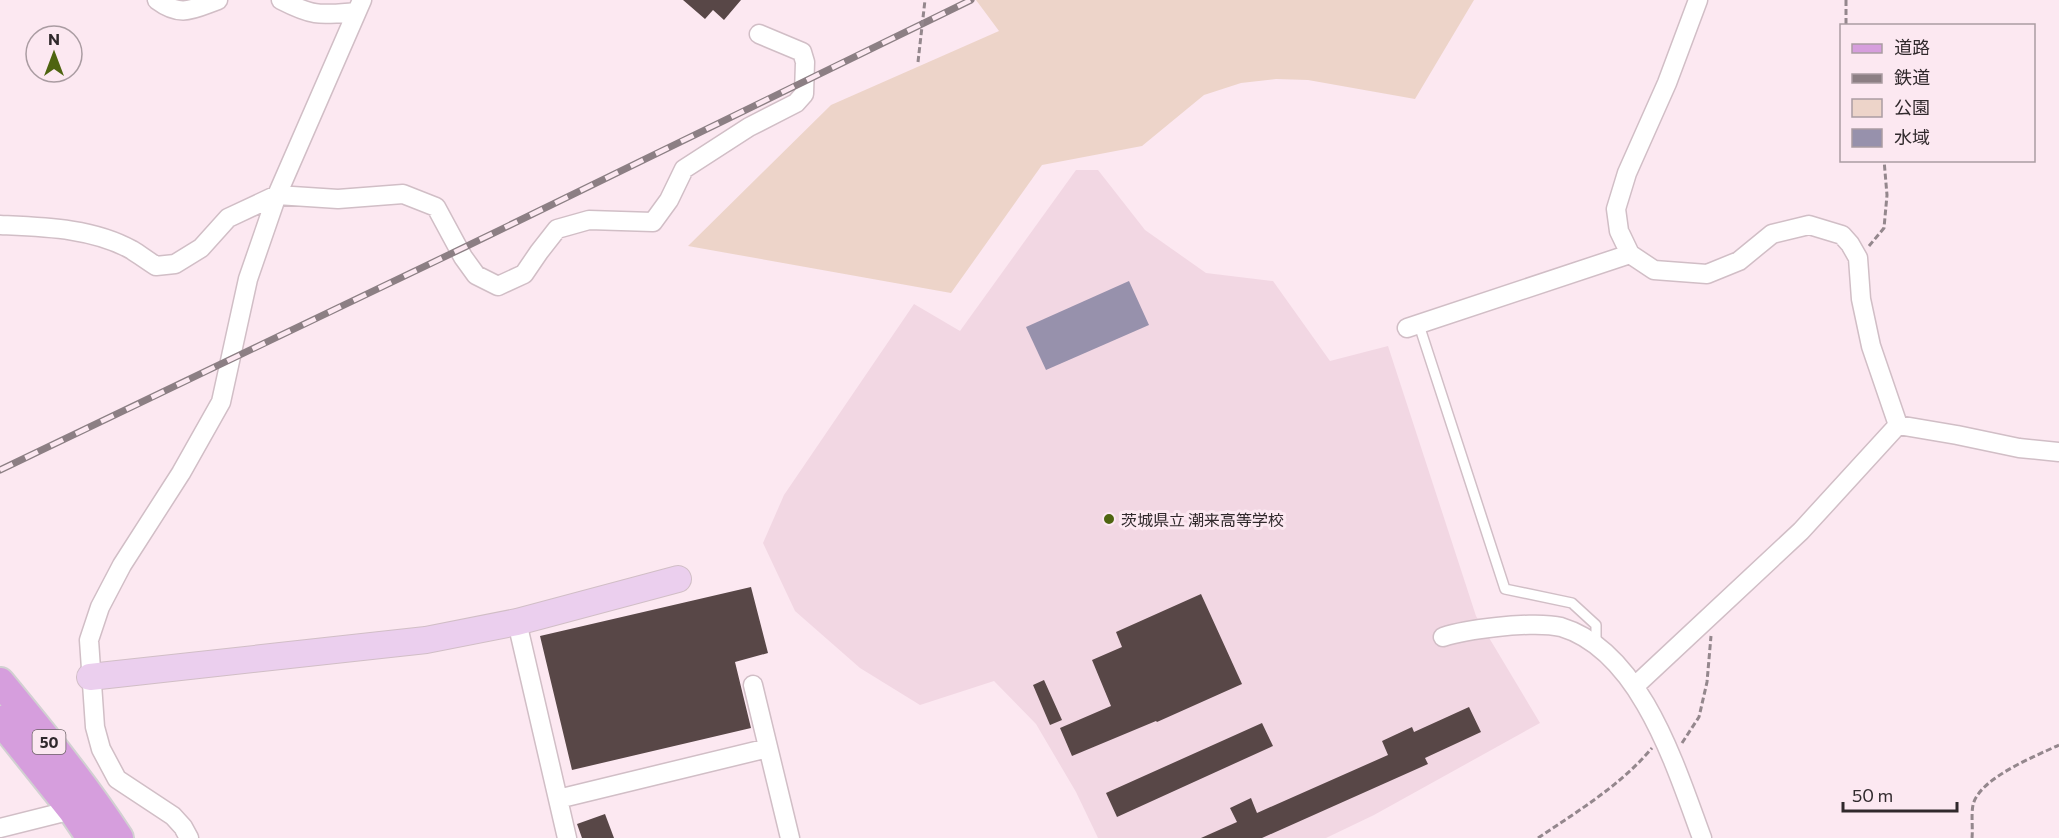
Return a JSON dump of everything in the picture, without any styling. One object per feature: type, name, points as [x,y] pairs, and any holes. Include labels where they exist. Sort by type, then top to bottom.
[{"type":"main road","name":"50","points":[[0,682],[84,806],[91,838]]},
{"type":"main road","name":"50","points":[[0,720],[84,806],[119,838]]},
{"type":"street","points":[[157,0],[174,10],[189,11],[218,0]]},
{"type":"street","points":[[281,0],[315,15],[359,6]]},
{"type":"street","points":[[1698,0],[1667,83],[1627,173],[1616,209],[1619,231],[1630,254],[1654,270],[1707,274],[1738,261],[1772,234],[1809,225],[1842,235],[1858,258],[1861,299],[1870,346],[1898,425]]},
{"type":"street","points":[[189,838],[173,816],[117,779],[101,749],[95,727],[88,640],[100,608],[122,565],[181,473],[221,402],[231,348],[248,279],[277,195],[359,6]]},
{"type":"street","points":[[0,225],[56,228],[97,237],[131,250],[156,266],[175,264],[201,248],[228,218],[277,195],[338,199],[403,194],[436,207],[476,276],[498,286],[524,274],[557,229],[589,220],[653,222],[669,200],[684,169],[749,127],[796,103],[804,94],[805,62],[802,52],[759,34]]},
{"type":"street","points":[[1413,326],[1630,254]]},
{"type":"street","points":[[1898,425],[2019,448],[2059,452]]},
{"type":"street","points":[[1635,686],[1801,531],[1898,425]]},
{"type":"street","points":[[90,677],[426,640],[517,622],[678,579]]},
{"type":"street","points":[[517,622],[567,838]]},
{"type":"street","points":[[1443,637],[1460,631],[1516,624],[1560,627],[1596,644],[1635,686],[1662,735],[1702,838]]},
{"type":"street","points":[[753,685],[790,838]]},
{"type":"street","points":[[558,799],[768,748]]},
{"type":"street","points":[[0,828],[84,806]]},
{"type":"lane","points":[[1413,326],[1505,589],[1572,603],[1596,625],[1596,644]]},
{"type":"path","points":[[918,62],[925,0]]},
{"type":"path","points":[[1846,0],[1846,24]]},
{"type":"path","points":[[1858,258],[1884,228],[1887,195],[1884,162]]},
{"type":"path","points":[[1672,758],[1699,717],[1707,682],[1712,614]]},
{"type":"path","points":[[1538,838],[1587,805],[1637,766],[1662,735]]},
{"type":"path","points":[[1972,838],[1973,804],[1985,787],[1998,775],[2059,745]]},
{"type":"shaded area","name":"茨城県立 潮来高等学校","points":[[1076,170],[1098,170],[1145,230],[1206,273],[1273,281],[1330,361],[1388,346],[1476,616],[1540,723],[1374,815],[1326,838],[1098,838],[1076,792],[1036,724],[994,681],[920,705],[860,668],[795,611],[763,543],[784,495],[914,304],[960,331]]},
{"type":"green space","points":[[976,0],[1474,0],[1415,99],[1308,80],[1276,79],[1241,83],[1204,95],[1142,146],[1042,165],[951,293],[688,246],[831,105],[999,31]]},
{"type":"water","points":[[1129,281],[1149,325],[1046,370],[1026,327]]},
{"type":"building","points":[[683,0],[741,0],[724,20],[713,10],[705,19]]},
{"type":"building","points":[[751,587],[768,653],[735,662],[751,728],[572,770],[540,636]]},
{"type":"building","points":[[1201,594],[1242,684],[1157,722],[1072,756],[1060,728],[1111,706],[1092,660],[1122,647],[1116,632]]},
{"type":"building","points":[[1044,680],[1062,720],[1050,725],[1033,685]]},
{"type":"building","points":[[1469,707],[1481,732],[1425,758],[1428,764],[1262,838],[1201,838],[1237,822],[1230,808],[1251,798],[1257,813],[1388,755],[1382,741],[1412,727],[1414,732]]},
{"type":"building","points":[[1262,723],[1273,746],[1117,817],[1106,793]]},
{"type":"building","points":[[605,814],[614,838],[582,838],[577,824]]},
{"type":"railway","points":[[0,470],[465,247],[971,0]]},
{"type":"place","name":"茨城県立 潮来高等学校","points":[[1109,519]]}]
